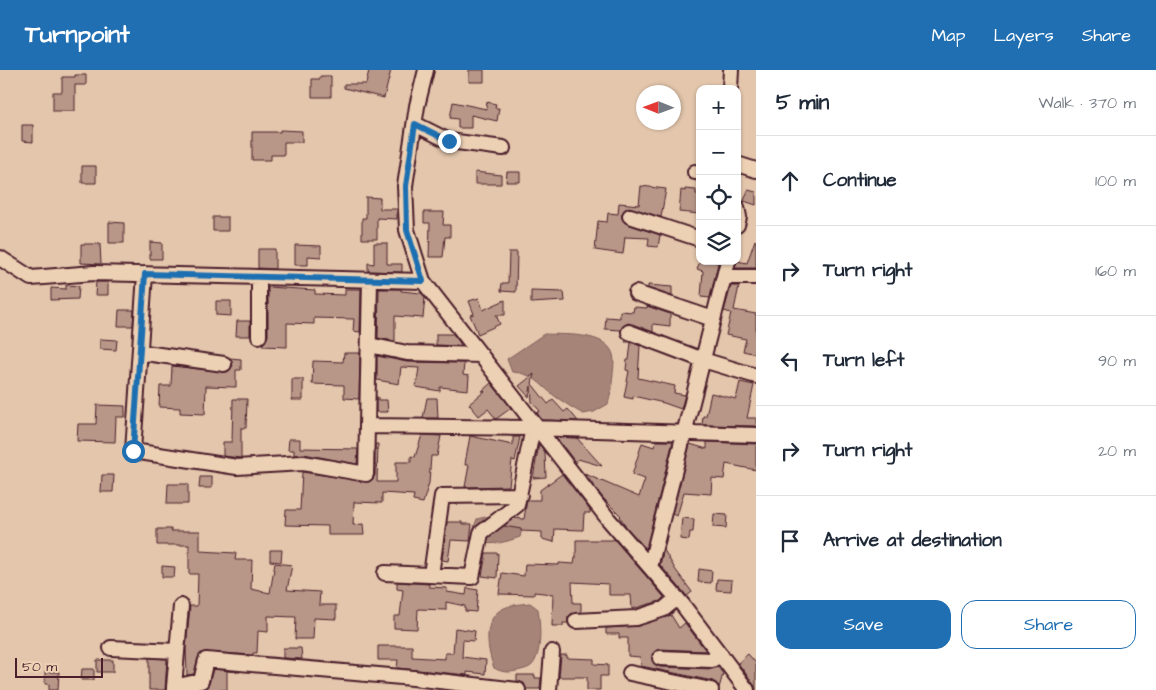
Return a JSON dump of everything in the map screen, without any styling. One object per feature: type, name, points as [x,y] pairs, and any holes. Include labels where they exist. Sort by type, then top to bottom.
[{"type":"street","points":[[426,70],[415,124],[406,186],[407,230],[423,281],[536,429],[609,520],[677,598],[747,690]]},
{"type":"street","points":[[730,85],[731,70]]},
{"type":"street","points":[[415,124],[449,141],[503,148]]},
{"type":"street","points":[[741,165],[756,170]]},
{"type":"street","points":[[630,216],[696,238]]},
{"type":"street","points":[[0,258],[31,278],[94,273],[423,281]]},
{"type":"street","points":[[650,567],[727,265]]},
{"type":"street","points":[[145,274],[133,451],[237,467],[303,463],[366,474],[370,280]]},
{"type":"street","points":[[258,336],[259,277]]},
{"type":"street","points":[[724,277],[756,277]]},
{"type":"street","points":[[636,293],[713,319]]},
{"type":"street","points":[[629,332],[703,360],[756,376]]},
{"type":"street","points":[[369,345],[407,352],[481,355]]},
{"type":"street","points":[[144,353],[224,364]]},
{"type":"street","points":[[367,426],[756,435]]},
{"type":"street","points":[[385,573],[472,577],[481,533],[517,506],[536,429]]},
{"type":"street","points":[[432,575],[442,496],[520,496]]},
{"type":"street","points":[[576,622],[636,618],[664,609],[677,598]]},
{"type":"street","points":[[181,606],[174,689],[201,680],[206,660],[413,678],[514,690]]},
{"type":"street","points":[[111,648],[177,651]]},
{"type":"street","points":[[549,690],[552,652]]},
{"type":"street","points":[[660,658],[712,660],[720,655]]},
{"type":"street","points":[[630,673],[711,690]]},
{"type":"shaded area","points":[[544,334],[590,337],[606,344],[612,352],[614,361],[608,404],[594,412],[583,414],[556,397],[531,377],[512,372],[507,359]]},
{"type":"shaded area","points":[[498,514],[513,521],[522,528],[520,537],[500,543],[479,543],[481,533],[474,527],[477,519]]},
{"type":"shaded area","points":[[530,603],[538,609],[540,639],[535,661],[528,668],[513,672],[505,672],[494,668],[488,646],[490,623],[499,611],[506,607]]},
{"type":"building","points":[[369,70],[391,70],[384,98],[344,88],[344,84],[366,84]]},
{"type":"building","points":[[469,70],[484,70],[484,82],[469,82]]},
{"type":"building","points":[[75,75],[86,75],[86,85],[75,85],[75,111],[53,111],[53,92],[62,92],[62,77],[75,77]]},
{"type":"building","points":[[320,76],[331,76],[331,97],[312,97],[312,79],[320,79]]},
{"type":"building","points":[[453,102],[486,109],[487,102],[496,104],[495,108],[499,108],[497,121],[471,115],[471,128],[458,128],[458,119],[450,118]]},
{"type":"building","points":[[22,125],[33,125],[33,142],[22,141]]},
{"type":"building","points":[[280,130],[302,131],[302,142],[284,142],[284,155],[271,155],[271,160],[252,160],[252,132],[280,132]]},
{"type":"building","points":[[82,166],[96,166],[96,183],[82,183]]},
{"type":"building","points":[[475,172],[501,175],[501,184],[475,184]]},
{"type":"building","points":[[507,172],[520,172],[520,182],[506,182]]},
{"type":"building","points":[[641,186],[666,189],[661,217],[629,207],[622,213],[622,218],[627,224],[660,235],[658,247],[648,246],[649,238],[625,237],[623,254],[595,250],[598,221],[607,222],[608,213],[618,214],[619,203],[639,205]]},
{"type":"building","points":[[685,189],[696,190],[696,214],[679,212],[681,190],[685,191]]},
{"type":"building","points":[[748,190],[756,192],[756,205],[744,201]]},
{"type":"building","points":[[366,197],[380,198],[380,209],[397,209],[397,219],[377,218],[377,239],[362,239],[362,218],[366,218]]},
{"type":"building","points":[[424,212],[444,212],[443,225],[450,225],[450,237],[445,237],[443,257],[429,257],[430,223],[424,223]]},
{"type":"building","points":[[213,217],[228,217],[228,231],[213,231]]},
{"type":"building","points":[[109,222],[124,223],[124,243],[109,243]]},
{"type":"building","points":[[755,240],[756,268],[735,268],[736,265],[741,265],[741,262],[747,263]]},
{"type":"building","points":[[150,242],[162,243],[162,259],[150,259]]},
{"type":"building","points":[[374,243],[387,243],[387,264],[402,264],[402,272],[368,271],[368,263],[374,264]]},
{"type":"building","points":[[81,244],[100,244],[101,264],[81,263]]},
{"type":"building","points":[[295,245],[321,246],[321,257],[308,256],[308,265],[295,265]]},
{"type":"building","points":[[258,249],[275,249],[275,269],[258,268]]},
{"type":"building","points":[[509,252],[517,252],[516,292],[501,291],[502,283],[508,283]]},
{"type":"building","points":[[698,265],[718,265],[710,298],[701,297],[703,271],[697,269]]},
{"type":"building","points":[[96,282],[108,282],[108,295],[95,295]]},
{"type":"building","points":[[66,285],[79,286],[78,299],[51,300],[51,288],[66,289]]},
{"type":"building","points":[[648,285],[672,287],[672,296],[648,288]]},
{"type":"building","points":[[731,286],[739,286],[734,310],[756,314],[756,354],[743,351],[746,339],[726,335],[731,313],[724,311]]},
{"type":"building","points":[[268,287],[315,290],[315,294],[345,295],[345,289],[361,289],[360,332],[353,331],[354,319],[314,318],[314,324],[287,323],[287,347],[262,346],[268,336]]},
{"type":"building","points":[[379,289],[401,289],[401,291],[421,293],[425,297],[423,318],[395,316],[395,341],[378,338]]},
{"type":"building","points":[[531,291],[564,292],[565,301],[531,303]]},
{"type":"building","points":[[479,298],[483,310],[505,300],[505,315],[496,315],[500,324],[478,334],[470,315],[474,314],[469,301]]},
{"type":"building","points":[[216,301],[231,301],[231,316],[216,315]]},
{"type":"building","points":[[647,306],[670,314],[670,326],[653,324],[653,332],[628,323],[621,330],[605,329],[606,317],[620,318],[620,311],[633,312],[634,307],[647,308]]},
{"type":"building","points":[[119,310],[134,310],[133,326],[118,326]]},
{"type":"building","points":[[237,321],[250,321],[250,336],[236,336]]},
{"type":"building","points":[[436,334],[453,334],[460,343],[460,346],[436,345]]},
{"type":"building","points":[[100,339],[117,340],[116,350],[100,349]]},
{"type":"building","points":[[631,342],[640,346],[638,378],[675,386],[674,393],[685,395],[681,409],[633,396],[633,399],[624,397],[629,371],[626,370],[627,360],[629,360]]},
{"type":"building","points":[[344,353],[360,353],[359,399],[344,398],[344,385],[312,384],[313,361],[343,362]]},
{"type":"building","points":[[377,356],[407,362],[464,363],[463,375],[469,376],[468,390],[440,387],[440,391],[416,387],[419,368],[401,367],[399,384],[377,380]]},
{"type":"building","points":[[230,358],[241,359],[241,370],[236,370],[236,387],[206,386],[205,414],[180,413],[180,408],[159,407],[160,386],[171,386],[172,366],[227,372],[233,366]]},
{"type":"building","points":[[534,374],[532,384],[548,404],[553,400],[564,412],[568,409],[578,421],[542,420],[537,413],[540,411],[532,402],[531,386],[529,397],[519,386]]},
{"type":"building","points":[[292,379],[303,379],[303,400],[292,400]]},
{"type":"building","points":[[740,382],[754,385],[747,418],[756,418],[756,426],[702,425],[711,393],[736,399]]},
{"type":"building","points":[[491,383],[511,408],[496,419],[488,409],[479,416],[469,404],[485,391],[482,391]]},
{"type":"building","points":[[376,397],[378,397],[378,400],[387,400],[388,412],[376,412]]},
{"type":"building","points":[[427,398],[437,398],[438,418],[423,418]]},
{"type":"building","points":[[233,399],[247,399],[246,428],[241,428],[241,458],[223,456],[223,442],[232,442]]},
{"type":"building","points":[[97,405],[125,406],[125,417],[116,417],[115,442],[77,441],[78,424],[96,424]]},
{"type":"building","points":[[422,435],[441,436],[437,456],[431,456],[429,483],[423,503],[413,501],[414,495],[382,493],[382,503],[354,502],[353,525],[363,524],[364,535],[328,535],[328,526],[285,525],[286,510],[300,510],[302,472],[369,482],[375,475],[375,444],[378,444],[377,482],[396,482],[396,462],[411,462],[411,456],[415,457]]},
{"type":"building","points":[[470,436],[513,445],[513,437],[520,437],[515,461],[512,460],[509,486],[465,487],[469,465],[465,465]]},
{"type":"building","points":[[556,437],[577,438],[602,466],[578,459],[576,463]]},
{"type":"building","points":[[289,439],[300,439],[300,448],[358,449],[357,464],[304,454],[294,455],[294,450],[288,450]]},
{"type":"building","points":[[656,441],[673,441],[646,549],[585,474],[639,497],[645,479],[632,475],[642,443],[654,447]]},
{"type":"building","points":[[707,442],[756,444],[756,470],[726,464],[724,479],[712,478],[711,494],[684,492],[677,516],[672,514],[690,444],[707,449]]},
{"type":"building","points":[[539,444],[545,452],[546,477],[533,478]]},
{"type":"building","points":[[562,474],[590,510],[590,513],[584,513],[583,530],[555,529],[554,542],[542,539],[542,532],[521,531],[521,529],[504,526],[514,518],[524,519],[527,500],[540,500],[540,490]]},
{"type":"building","points":[[102,475],[114,475],[113,492],[101,492]]},
{"type":"building","points":[[200,477],[212,477],[212,488],[199,488]]},
{"type":"building","points":[[168,484],[188,484],[188,504],[167,504]]},
{"type":"building","points":[[714,514],[727,515],[726,528],[713,527]]},
{"type":"building","points":[[682,518],[694,519],[693,532],[690,532],[689,540],[680,539]]},
{"type":"building","points":[[447,522],[472,524],[470,541],[451,540],[448,561],[442,560]]},
{"type":"building","points":[[157,529],[200,531],[200,551],[236,553],[235,560],[252,560],[251,589],[270,593],[275,563],[292,565],[287,590],[320,592],[319,605],[336,605],[336,619],[314,618],[313,639],[295,639],[296,617],[268,616],[268,632],[258,631],[257,653],[253,653],[253,655],[203,652],[198,658],[194,674],[187,675],[186,648],[190,606],[197,606],[198,574],[189,574],[189,545],[157,545]]},
{"type":"building","points":[[667,536],[664,550],[692,592],[687,596],[660,565]]},
{"type":"building","points":[[614,539],[664,597],[660,601],[632,609],[631,595],[609,595],[609,584],[572,582],[573,603],[581,603],[581,612],[571,614],[568,617],[568,623],[563,623],[563,626],[552,626],[553,594],[534,592],[534,595],[499,594],[502,573],[524,576],[525,564],[574,564],[576,540]]},
{"type":"building","points":[[270,550],[282,550],[281,562],[270,561]]},
{"type":"building","points":[[486,553],[498,553],[497,578],[482,576]]},
{"type":"building","points":[[162,566],[175,567],[174,577],[162,577]]},
{"type":"building","points":[[699,569],[712,571],[711,583],[698,582]]},
{"type":"building","points":[[717,579],[732,580],[731,591],[716,590]]},
{"type":"building","points":[[397,582],[429,584],[429,587],[447,588],[447,592],[466,595],[467,588],[478,590],[476,612],[465,611],[465,606],[446,602],[446,610],[418,609],[417,629],[394,628],[394,616],[400,616],[403,590],[397,589]]},
{"type":"building","points":[[671,615],[679,628],[685,623],[706,651],[660,649],[652,654],[653,662],[660,667],[712,669],[718,667],[723,674],[719,688],[713,681],[641,666],[640,657],[628,656],[628,638],[619,638],[619,634],[606,634],[606,628],[638,626]]},
{"type":"building","points":[[455,628],[475,631],[474,641],[463,640],[462,657],[486,660],[485,674],[467,672],[467,675],[397,668],[398,660],[378,660],[378,646],[412,646],[412,657],[445,659],[445,653],[453,653]]},
{"type":"building","points":[[283,648],[301,648],[302,659],[283,658]]},
{"type":"building","points":[[748,654],[756,663],[756,690],[738,663]]},
{"type":"building","points":[[561,655],[567,655],[567,658],[594,659],[594,664],[608,665],[608,676],[600,676],[600,690],[587,690],[587,677],[559,677]]},
{"type":"building","points":[[149,658],[167,659],[165,690],[149,690]]},
{"type":"building","points":[[97,660],[113,660],[113,672],[97,672]]},
{"type":"building","points":[[82,669],[94,669],[94,680],[81,680]]},
{"type":"building","points":[[213,669],[240,672],[227,671],[227,690],[203,690],[209,684]]},
{"type":"building","points":[[45,672],[59,672],[58,690],[49,690],[49,684],[45,684]]},
{"type":"building","points":[[517,675],[535,675],[535,678],[541,678],[540,689],[526,689],[524,683],[517,681]]},
{"type":"route","points":[[133,451],[145,274],[423,281],[407,230],[406,186],[415,124],[449,141]]}]
